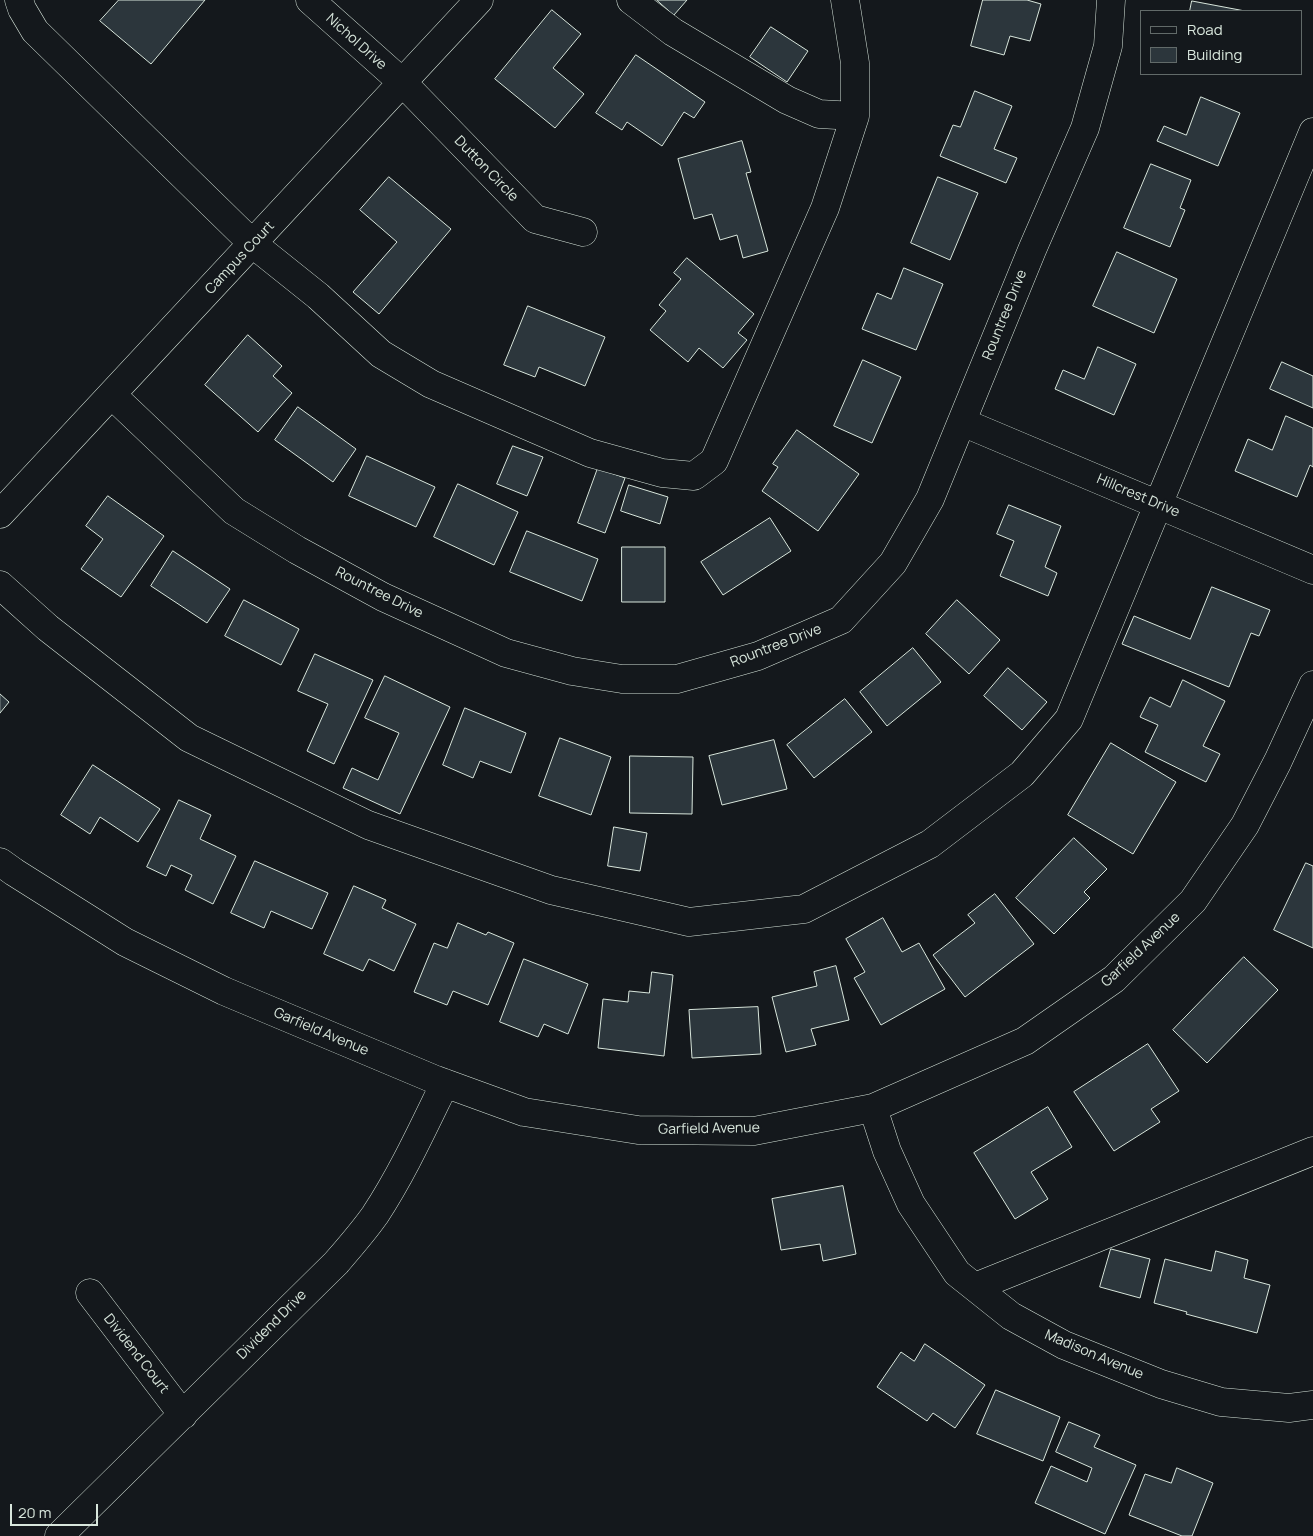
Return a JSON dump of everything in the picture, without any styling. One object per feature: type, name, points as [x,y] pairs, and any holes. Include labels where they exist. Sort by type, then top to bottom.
[{"type":"street","points":[[19,0],[35,31],[253,244],[318,296],[381,354],[431,384],[590,453],[662,473],[694,476],[714,461],[825,208],[855,116],[855,63],[845,0]]},
{"type":"street","name":"Nichol Drive","points":[[310,0],[403,83]]},
{"type":"street","name":"Campus Court","points":[[0,514],[479,0]]},
{"type":"street","points":[[631,0],[673,32],[787,100],[820,114],[855,116]]},
{"type":"street","name":"Rountree Drive","points":[[112,396],[234,511],[297,550],[383,597],[506,653],[572,671],[622,679],[678,679],[758,656],[841,620],[893,563],[930,499],[1032,250],[1085,128],[1108,46],[1111,0]]},
{"type":"street","name":"Dutton Circle","points":[[403,83],[535,219],[583,232]]},
{"type":"street","points":[[0,585],[48,628],[189,738],[368,825],[551,890],[689,922],[804,909],[930,844],[1022,774],[1070,719],[1313,132]]},
{"type":"street","name":"Hillcrest Drive","points":[[962,422],[1313,570]]},
{"type":"street","name":"Garfield Avenue","points":[[0,862],[126,942],[216,987],[445,1083],[524,1112],[638,1130],[754,1130],[873,1108],[1024,1041],[1114,979],[1193,901],[1245,825],[1313,685]]},
{"type":"street","name":"Dividend Drive","points":[[58,1536],[336,1263],[374,1216],[391,1189],[445,1083]]},
{"type":"street","name":"Madison Avenue","points":[[873,1108],[887,1151],[911,1204],[957,1273],[1011,1316],[1064,1345],[1161,1384],[1221,1402],[1289,1408],[1313,1405]]},
{"type":"street","points":[[975,1287],[1313,1151]]},
{"type":"street","name":"Dividend Court","points":[[90,1292],[183,1415]]},
{"type":"building","points":[[119,0],[205,0],[151,64],[100,21]]},
{"type":"building","points":[[657,0],[687,0],[674,15]]},
{"type":"building","points":[[983,0],[1027,0],[1041,4],[1030,41],[1010,36],[1004,55],[971,46]]},
{"type":"building","points":[[1192,1],[1240,10],[1190,10]]},
{"type":"building","points":[[552,10],[581,34],[553,68],[584,94],[555,128],[495,79]]},
{"type":"building","points":[[771,27],[808,51],[787,82],[750,57]]},
{"type":"building","points":[[636,55],[705,102],[694,118],[684,112],[662,146],[627,122],[622,130],[596,113]]},
{"type":"building","points":[[975,91],[1012,106],[994,149],[1017,158],[1006,183],[940,156],[953,125],[960,127]]},
{"type":"building","points":[[1201,97],[1240,113],[1218,166],[1157,141],[1164,126],[1186,135]]},
{"type":"building","points":[[742,141],[751,172],[746,173],[768,251],[743,258],[737,235],[720,240],[712,214],[694,219],[678,159]]},
{"type":"building","points":[[1151,164],[1191,180],[1180,208],[1185,210],[1170,247],[1124,228]]},
{"type":"building","points":[[389,177],[451,229],[379,314],[353,292],[397,242],[360,210]]},
{"type":"building","points":[[938,177],[978,193],[950,260],[911,243]]},
{"type":"building","points":[[1117,252],[1177,279],[1154,333],[1093,306]]},
{"type":"building","points":[[687,258],[754,314],[738,333],[747,340],[723,368],[699,348],[688,362],[650,330],[666,311],[659,305],[681,279],[674,273]]},
{"type":"building","points":[[904,268],[943,284],[916,350],[862,329],[877,293],[891,299]]},
{"type":"building","points":[[528,306],[605,337],[585,386],[539,367],[535,377],[504,365]]},
{"type":"building","points":[[248,335],[282,366],[273,376],[292,393],[258,432],[205,385]]},
{"type":"building","points":[[1098,347],[1136,364],[1114,415],[1055,389],[1063,370],[1084,379]]},
{"type":"building","points":[[863,360],[901,377],[872,443],[834,426]]},
{"type":"building","points":[[1282,362],[1313,376],[1313,408],[1270,389]]},
{"type":"building","points":[[298,407],[356,449],[333,482],[275,440]]},
{"type":"building","points":[[1286,416],[1313,428],[1313,467],[1310,465],[1297,497],[1235,471],[1248,439],[1272,450]]},
{"type":"building","points":[[797,430],[859,474],[818,531],[762,491],[778,467],[773,464]]},
{"type":"building","points":[[513,446],[543,457],[527,496],[497,484]]},
{"type":"building","points":[[367,456],[435,487],[416,527],[349,496]]},
{"type":"building","points":[[598,468],[625,478],[605,533],[578,523]]},
{"type":"building","points":[[458,484],[518,512],[494,565],[434,537]]},
{"type":"building","points":[[629,485],[668,497],[660,524],[621,511]]},
{"type":"building","points":[[108,496],[164,536],[121,597],[81,569],[103,539],[86,526]]},
{"type":"building","points":[[1009,505],[1061,526],[1045,567],[1057,573],[1048,596],[1000,576],[1014,541],[997,534]]},
{"type":"building","points":[[770,518],[791,551],[723,595],[701,562]]},
{"type":"building","points":[[527,531],[598,559],[582,601],[510,572]]},
{"type":"building","points":[[622,547],[665,547],[665,602],[622,602]]},
{"type":"building","points":[[173,551],[230,589],[207,623],[151,586]]},
{"type":"building","points":[[1212,587],[1270,610],[1259,636],[1251,633],[1229,687],[1122,644],[1134,616],[1190,639]]},
{"type":"building","points":[[244,600],[299,629],[281,665],[225,636]]},
{"type":"building","points":[[957,600],[1000,640],[969,674],[926,634]]},
{"type":"building","points":[[913,648],[941,682],[887,726],[860,692]]},
{"type":"building","points":[[315,654],[373,680],[334,764],[307,751],[328,704],[298,691]]},
{"type":"building","points":[[1008,668],[1047,702],[1022,730],[984,696]]},
{"type":"building","points":[[385,676],[450,707],[400,814],[343,788],[352,768],[378,780],[399,733],[365,718]]},
{"type":"building","points":[[1183,680],[1225,701],[1203,746],[1220,754],[1206,782],[1145,752],[1158,725],[1140,717],[1150,697],[1170,707]]},
{"type":"building","points":[[0,694],[9,702],[0,713]]},
{"type":"building","points":[[845,699],[872,732],[814,778],[787,745]]},
{"type":"building","points":[[465,708],[526,733],[511,773],[480,761],[473,778],[443,765]]},
{"type":"building","points":[[560,738],[611,757],[591,815],[539,796]]},
{"type":"building","points":[[774,740],[787,789],[722,805],[709,756]]},
{"type":"building","points":[[1111,743],[1176,782],[1133,854],[1068,815]]},
{"type":"building","points":[[630,756],[693,757],[692,814],[630,813]]},
{"type":"building","points":[[93,765],[160,809],[138,842],[100,817],[90,834],[61,815]]},
{"type":"building","points":[[179,800],[211,815],[200,839],[236,856],[213,904],[185,890],[192,875],[171,865],[166,876],[147,867]]},
{"type":"building","points":[[614,827],[647,833],[640,871],[608,866]]},
{"type":"building","points":[[1074,838],[1107,869],[1084,892],[1090,898],[1054,934],[1016,898]]},
{"type":"building","points":[[255,861],[328,893],[312,929],[271,911],[264,928],[231,913]]},
{"type":"building","points":[[1306,863],[1313,866],[1313,948],[1274,930]]},
{"type":"building","points":[[354,886],[386,900],[382,908],[416,924],[394,971],[369,959],[363,971],[324,954]]},
{"type":"building","points":[[995,894],[1034,944],[965,997],[933,955],[975,923],[968,915]]},
{"type":"building","points":[[883,918],[902,952],[919,943],[945,989],[881,1025],[854,978],[865,972],[846,939]]},
{"type":"building","points":[[458,923],[486,935],[488,932],[514,943],[488,1005],[453,991],[447,1005],[414,992],[434,943],[447,948]]},
{"type":"building","points":[[1244,957],[1278,990],[1207,1063],[1173,1030]]},
{"type":"building","points":[[524,959],[588,984],[568,1034],[544,1024],[538,1037],[500,1022]]},
{"type":"building","points":[[836,966],[849,1020],[811,1029],[816,1045],[786,1052],[772,997],[817,986],[814,972]]},
{"type":"building","points":[[652,972],[673,975],[664,1056],[598,1048],[603,999],[628,1002],[629,991],[649,993]]},
{"type":"building","points":[[758,1007],[761,1054],[692,1058],[689,1010]]},
{"type":"building","points":[[1148,1044],[1179,1091],[1151,1109],[1160,1122],[1114,1151],[1074,1092]]},
{"type":"building","points":[[1048,1107],[1072,1147],[1031,1172],[1048,1199],[1015,1219],[974,1153]]},
{"type":"building","points":[[843,1186],[856,1254],[823,1261],[820,1244],[781,1250],[772,1199]]},
{"type":"building","points":[[1111,1249],[1150,1259],[1140,1298],[1100,1287]]},
{"type":"building","points":[[1216,1251],[1248,1260],[1244,1278],[1270,1285],[1257,1333],[1186,1314],[1187,1312],[1154,1303],[1165,1259],[1211,1271]]},
{"type":"building","points":[[925,1344],[985,1385],[955,1428],[933,1413],[927,1421],[877,1387],[901,1352],[914,1361]]},
{"type":"building","points":[[996,1390],[1060,1417],[1043,1461],[977,1434]]},
{"type":"building","points":[[1069,1422],[1100,1435],[1094,1447],[1136,1465],[1105,1534],[1035,1503],[1051,1466],[1087,1482],[1092,1468],[1056,1452]]},
{"type":"building","points":[[1177,1468],[1213,1483],[1192,1536],[1182,1536],[1129,1515],[1145,1474],[1171,1483]]}]
